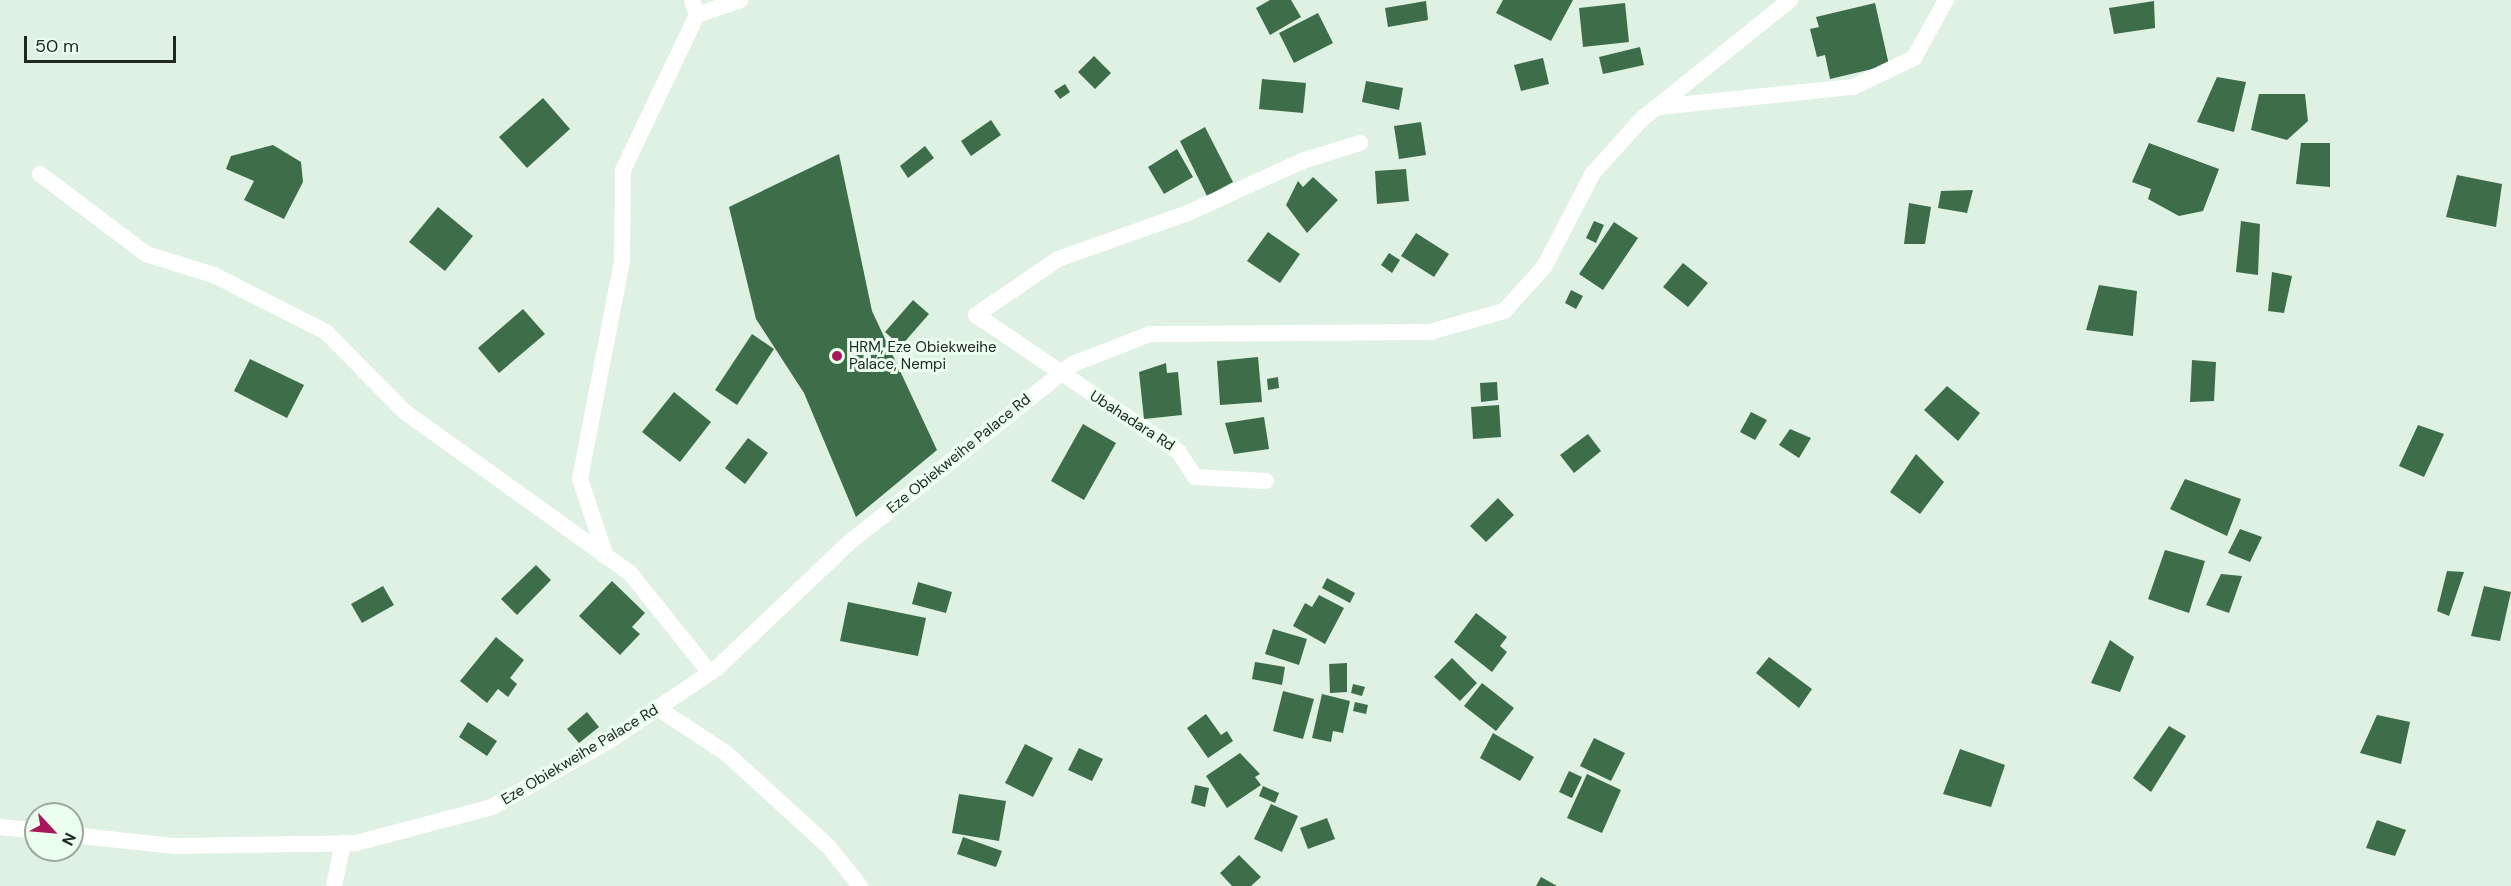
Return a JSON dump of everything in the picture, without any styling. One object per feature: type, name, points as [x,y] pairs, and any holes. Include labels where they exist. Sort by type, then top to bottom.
[{"type":"street","points":[[606,557],[580,479],[622,260],[623,170],[694,8],[741,0]]},
{"type":"street","name":"Eze Obiekweihe Palace Rd","points":[[84,836],[174,846],[343,843],[492,807],[657,708],[710,673],[851,541],[1061,374],[1150,334],[1430,332],[1504,311],[1544,267],[1593,173],[1657,107],[1790,0]]},
{"type":"street","points":[[1657,107],[1853,87],[1914,58],[1946,0]]},
{"type":"street","points":[[1061,374],[976,315],[1058,259],[1188,213],[1302,161],[1360,143]]},
{"type":"street","points":[[40,174],[146,254],[214,275],[326,332],[405,412],[630,573],[710,673]]},
{"type":"street","name":"Ubahadara Rd","points":[[1061,374],[1179,452],[1195,477],[1266,481]]},
{"type":"street","points":[[657,708],[726,753],[829,847],[860,886]]},
{"type":"street","points":[[0,827],[24,830]]},
{"type":"street","points":[[334,886],[343,843]]},
{"type":"building","points":[[1270,0],[1291,0],[1301,17],[1270,35],[1256,8]]},
{"type":"building","points":[[1503,0],[1573,0],[1551,41],[1496,13]]},
{"type":"building","points":[[1426,1],[1428,20],[1388,27],[1385,8]]},
{"type":"building","points":[[2154,1],[2155,28],[2114,34],[2109,8]]},
{"type":"building","points":[[1625,3],[1629,42],[1583,47],[1579,8]]},
{"type":"building","points":[[1875,3],[1889,65],[1830,79],[1825,55],[1817,57],[1810,29],[1819,27],[1816,17]]},
{"type":"building","points":[[1318,13],[1333,43],[1294,63],[1279,33]]},
{"type":"building","points":[[1640,47],[1644,65],[1603,74],[1599,57]]},
{"type":"building","points":[[1094,56],[1111,73],[1095,89],[1078,72]]},
{"type":"building","points":[[1543,58],[1549,84],[1521,91],[1514,65]]},
{"type":"building","points":[[2217,77],[2246,82],[2234,132],[2197,122]]},
{"type":"building","points":[[1262,79],[1306,83],[1303,113],[1259,109]]},
{"type":"building","points":[[1366,81],[1403,88],[1399,110],[1362,102]]},
{"type":"building","points":[[1065,84],[1070,92],[1060,99],[1054,91]]},
{"type":"building","points":[[2259,94],[2305,94],[2308,121],[2287,140],[2251,130]]},
{"type":"building","points":[[543,98],[570,129],[527,168],[499,137]]},
{"type":"building","points":[[991,120],[1001,135],[971,156],[961,141]]},
{"type":"building","points":[[1421,122],[1426,155],[1399,159],[1394,126]]},
{"type":"building","points":[[1205,127],[1233,182],[1207,196],[1180,141]]},
{"type":"building","points":[[2149,143],[2219,169],[2203,211],[2179,216],[2148,199],[2151,189],[2132,182]]},
{"type":"building","points":[[2301,143],[2330,143],[2330,187],[2296,184]]},
{"type":"building","points":[[273,145],[301,162],[303,182],[284,219],[244,200],[254,181],[226,169],[231,156]]},
{"type":"building","points":[[925,146],[934,158],[908,178],[900,166]]},
{"type":"building","points":[[1177,149],[1193,177],[1164,194],[1148,167]]},
{"type":"building","name":"HRM, Eze Obiekweihe Palace, Nempi","points":[[839,154],[872,311],[937,450],[856,517],[804,393],[756,319],[729,207]]},
{"type":"building","points":[[1406,169],[1409,201],[1377,204],[1375,171]]},
{"type":"building","points":[[2457,175],[2502,184],[2496,227],[2446,217]]},
{"type":"building","points":[[1313,177],[1338,200],[1307,233],[1286,205],[1298,181],[1303,187]]},
{"type":"building","points":[[1973,190],[1967,213],[1938,208],[1941,191]]},
{"type":"building","points":[[1909,203],[1931,207],[1925,244],[1904,244]]},
{"type":"building","points":[[438,207],[473,236],[445,271],[409,242]]},
{"type":"building","points":[[1594,221],[1604,225],[1596,243],[1586,238]]},
{"type":"building","points":[[2241,221],[2260,224],[2258,275],[2236,272]]},
{"type":"building","points":[[1614,222],[1638,238],[1603,290],[1579,274]]},
{"type":"building","points":[[1268,232],[1300,254],[1280,283],[1247,261]]},
{"type":"building","points":[[1416,233],[1449,254],[1434,277],[1401,256]]},
{"type":"building","points":[[1389,253],[1400,260],[1392,273],[1381,265]]},
{"type":"building","points":[[1683,263],[1708,283],[1688,307],[1663,287]]},
{"type":"building","points":[[2272,272],[2292,276],[2284,313],[2268,311]]},
{"type":"building","points":[[2099,285],[2137,291],[2133,336],[2086,330]]},
{"type":"building","points":[[1571,290],[1583,296],[1576,309],[1565,303]]},
{"type":"building","points":[[913,300],[929,314],[901,346],[885,332]]},
{"type":"building","points":[[523,309],[545,334],[499,373],[478,348]]},
{"type":"building","points":[[752,334],[774,349],[737,405],[715,390]]},
{"type":"building","points":[[1258,357],[1262,402],[1220,405],[1217,361]]},
{"type":"building","points":[[250,359],[304,385],[287,418],[234,391]]},
{"type":"building","points":[[2192,360],[2216,362],[2214,401],[2190,402]]},
{"type":"building","points":[[1166,363],[1167,373],[1178,372],[1182,415],[1144,419],[1139,372]]},
{"type":"building","points":[[1278,377],[1279,388],[1268,390],[1267,379]]},
{"type":"building","points":[[1497,382],[1498,400],[1481,402],[1480,383]]},
{"type":"building","points":[[1947,386],[1980,413],[1958,441],[1924,410]]},
{"type":"building","points":[[674,392],[711,422],[680,462],[642,432]]},
{"type":"building","points":[[1499,405],[1501,437],[1473,439],[1471,407]]},
{"type":"building","points":[[1751,412],[1767,420],[1755,440],[1740,432]]},
{"type":"building","points":[[1264,417],[1269,449],[1234,454],[1225,423]]},
{"type":"building","points":[[1083,424],[1116,443],[1084,500],[1051,481]]},
{"type":"building","points":[[2418,425],[2444,434],[2424,477],[2399,466]]},
{"type":"building","points":[[1790,429],[1811,438],[1799,458],[1779,445]]},
{"type":"building","points":[[1588,434],[1601,451],[1574,473],[1560,455]]},
{"type":"building","points":[[748,438],[768,453],[745,484],[725,468]]},
{"type":"building","points":[[1916,454],[1944,482],[1920,514],[1890,492]]},
{"type":"building","points":[[2185,479],[2241,499],[2227,536],[2170,509]]},
{"type":"building","points":[[1498,498],[1514,515],[1486,542],[1470,526]]},
{"type":"building","points":[[2240,529],[2262,537],[2250,562],[2228,553]]},
{"type":"building","points":[[2165,550],[2205,561],[2189,613],[2148,599]]},
{"type":"building","points":[[536,565],[551,580],[517,615],[501,599]]},
{"type":"building","points":[[2447,571],[2464,572],[2449,616],[2437,611]]},
{"type":"building","points":[[2221,574],[2242,576],[2229,613],[2206,605]]},
{"type":"building","points":[[1327,578],[1355,593],[1350,603],[1322,588]]},
{"type":"building","points":[[612,581],[645,613],[632,627],[640,634],[620,655],[579,616]]},
{"type":"building","points":[[918,582],[952,592],[946,613],[912,604]]},
{"type":"building","points":[[383,586],[394,605],[362,623],[351,604]]},
{"type":"building","points":[[2484,586],[2511,592],[2500,641],[2471,636]]},
{"type":"building","points":[[1319,595],[1344,608],[1325,644],[1293,626],[1305,603],[1312,607]]},
{"type":"building","points":[[848,602],[926,618],[918,656],[840,641]]},
{"type":"building","points":[[1476,613],[1507,637],[1500,646],[1507,652],[1492,672],[1454,642]]},
{"type":"building","points":[[1273,629],[1307,639],[1299,665],[1265,654]]},
{"type":"building","points":[[496,637],[524,660],[510,678],[517,684],[508,697],[498,689],[487,703],[460,681]]},
{"type":"building","points":[[2110,640],[2134,657],[2120,692],[2091,683]]},
{"type":"building","points":[[1769,657],[1812,689],[1799,708],[1756,673]]},
{"type":"building","points":[[1452,658],[1477,683],[1460,701],[1434,677]]},
{"type":"building","points":[[1255,662],[1285,667],[1282,685],[1252,679]]},
{"type":"building","points":[[1347,663],[1347,692],[1330,693],[1329,664]]},
{"type":"building","points":[[1482,683],[1514,708],[1496,731],[1464,706]]},
{"type":"building","points":[[1353,684],[1365,687],[1362,696],[1351,693]]},
{"type":"building","points":[[1283,691],[1314,699],[1303,739],[1273,731]]},
{"type":"building","points":[[1322,694],[1350,701],[1343,733],[1333,731],[1331,742],[1312,738]]},
{"type":"building","points":[[1355,702],[1368,705],[1366,714],[1353,711]]},
{"type":"building","points":[[587,712],[599,727],[579,743],[567,729]]},
{"type":"building","points":[[1206,714],[1221,735],[1227,731],[1233,741],[1208,758],[1187,728]]},
{"type":"building","points":[[2377,715],[2410,722],[2401,764],[2360,753]]},
{"type":"building","points":[[468,722],[497,741],[487,756],[459,737]]},
{"type":"building","points":[[2169,726],[2186,736],[2151,792],[2133,778]]},
{"type":"building","points":[[1493,733],[1534,757],[1520,781],[1480,758]]},
{"type":"building","points":[[1594,738],[1625,753],[1611,781],[1580,766]]},
{"type":"building","points":[[1025,744],[1053,758],[1033,797],[1005,783]]},
{"type":"building","points":[[1079,748],[1103,759],[1092,781],[1068,770]]},
{"type":"building","points":[[1960,749],[2005,765],[1991,807],[1943,794]]},
{"type":"building","points":[[1240,753],[1260,774],[1255,777],[1261,785],[1227,808],[1206,776]]},
{"type":"building","points":[[1569,771],[1582,777],[1572,798],[1559,792]]},
{"type":"building","points":[[1587,774],[1621,790],[1602,833],[1567,818]]},
{"type":"building","points":[[1195,785],[1209,788],[1205,807],[1191,803]]},
{"type":"building","points":[[1263,786],[1279,793],[1275,803],[1259,796]]},
{"type":"building","points":[[959,794],[1006,801],[999,841],[952,833]]},
{"type":"building","points":[[1271,804],[1298,816],[1282,852],[1254,839]]},
{"type":"building","points":[[1327,818],[1335,839],[1308,849],[1300,828]]},
{"type":"building","points":[[2377,820],[2406,830],[2395,856],[2366,848]]},
{"type":"building","points":[[963,837],[1002,851],[996,867],[957,854]]},
{"type":"building","points":[[1239,855],[1261,877],[1251,886],[1232,886],[1220,873]]},
{"type":"building","points":[[1541,877],[1557,886],[1536,886]]},
{"type":"place","name":"HRM, Eze Obiekweihe Palace, Nempi","points":[[837,356]]}]
